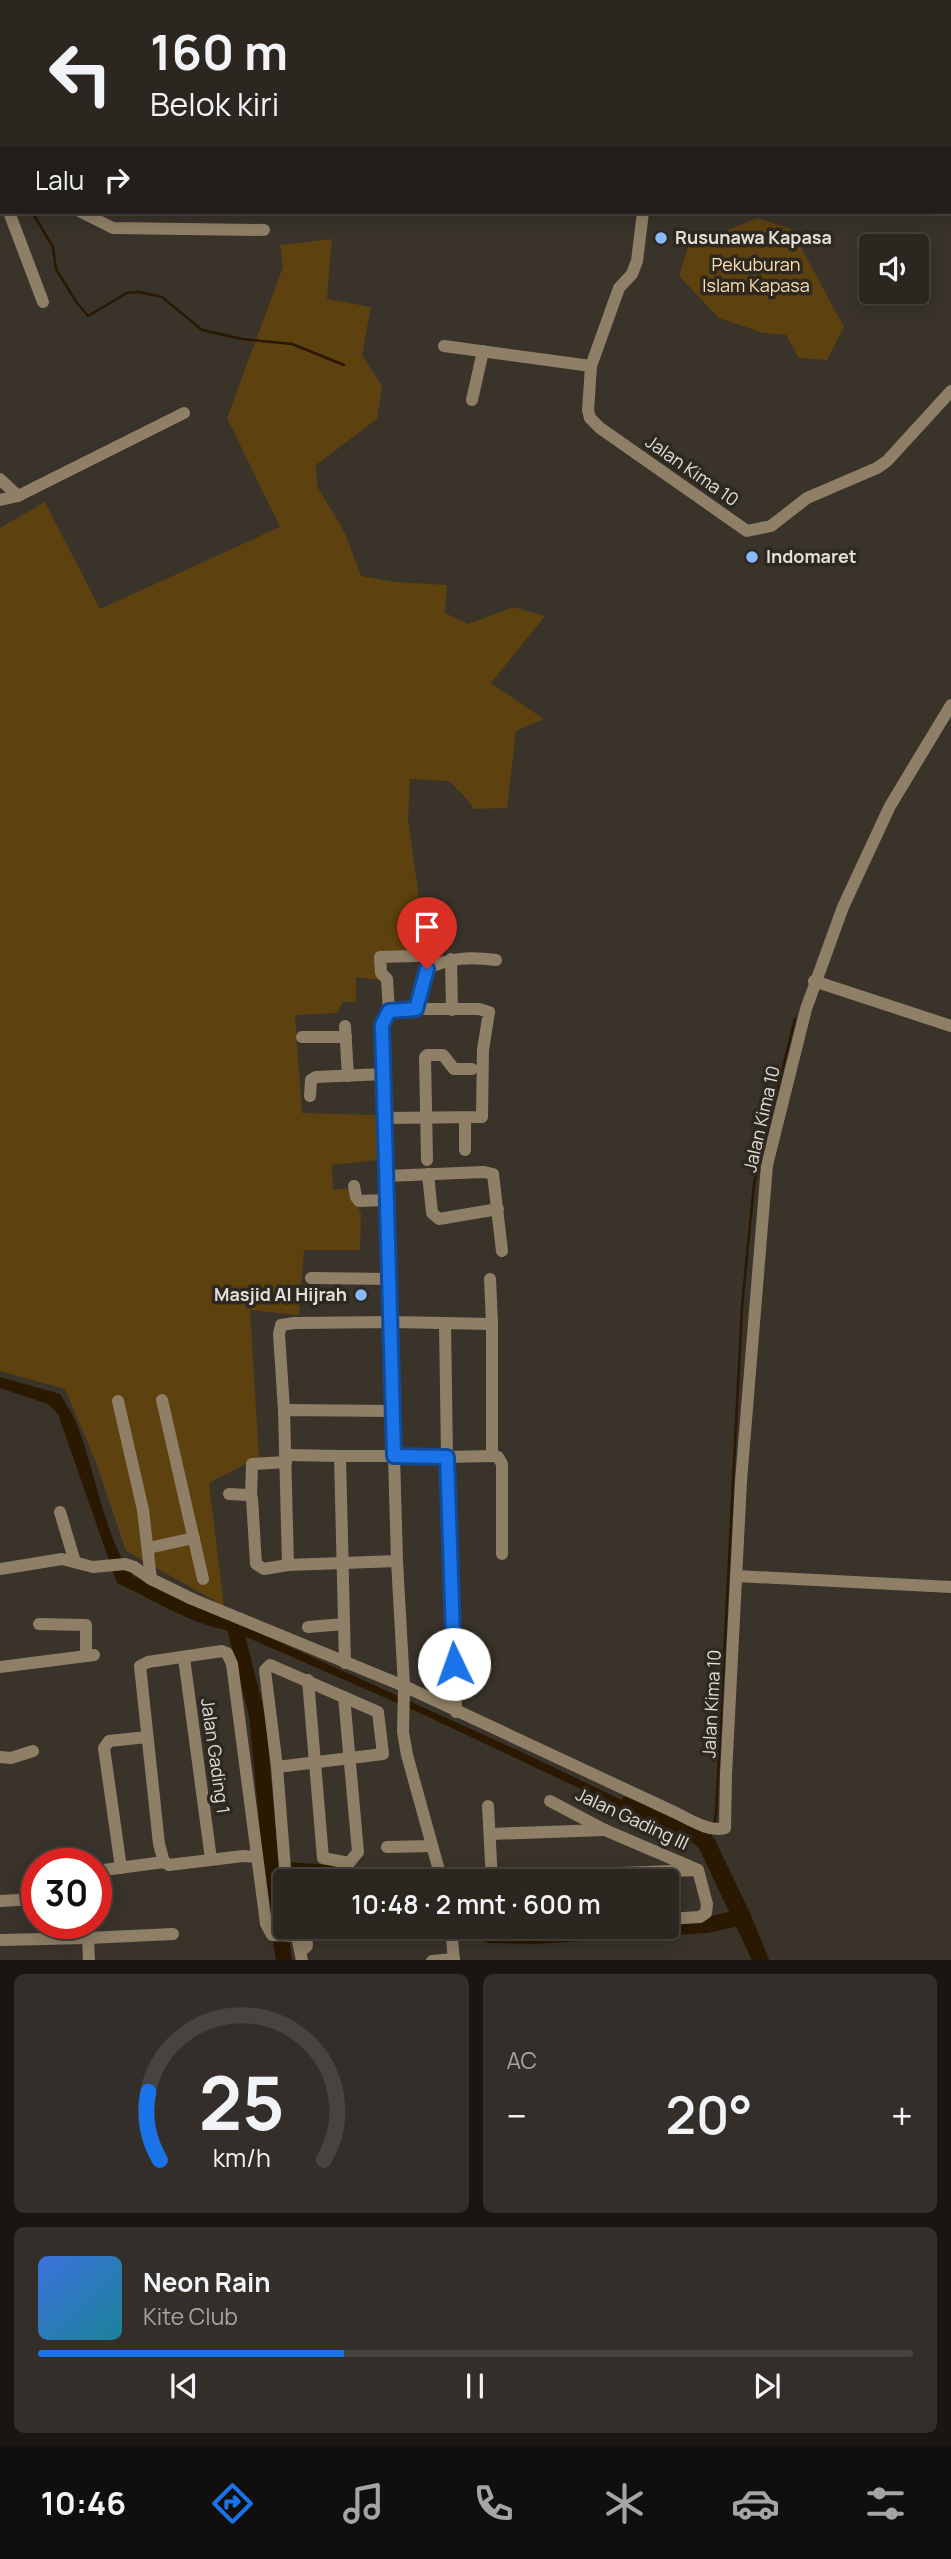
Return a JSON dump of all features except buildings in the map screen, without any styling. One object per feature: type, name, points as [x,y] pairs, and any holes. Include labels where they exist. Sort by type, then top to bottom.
[{"type":"street","points":[[10,214],[43,302]]},
{"type":"street","points":[[85,214],[113,228],[264,230]]},
{"type":"street","name":"Jalan Kima 10","points":[[643,214],[637,261],[632,274],[620,288],[591,366],[588,410],[590,418],[600,428],[747,531],[771,526],[807,498],[877,468],[887,461],[951,391]]},
{"type":"street","points":[[444,346],[591,366]]},
{"type":"street","points":[[472,400],[483,351]]},
{"type":"street","points":[[0,499],[18,496],[184,413]]},
{"type":"street","points":[[0,479],[18,496]]},
{"type":"street","name":"Jalan Kima 10","points":[[456,1712],[715,1829],[726,1826],[726,1775],[741,1481],[767,1165],[814,981],[843,907],[890,806],[951,705]]},
{"type":"street","points":[[417,956],[380,957],[382,973],[387,979],[389,1011],[382,1025],[397,1561],[407,1755],[439,1869]]},
{"type":"street","points":[[416,1009],[427,969],[451,959],[496,960]]},
{"type":"street","points":[[451,959],[452,1010]]},
{"type":"street","points":[[814,981],[951,1026]]},
{"type":"street","points":[[385,1118],[478,1119],[483,1115],[483,1050],[490,1015],[479,1009],[389,1011]]},
{"type":"street","points":[[302,1037],[346,1032],[348,1076]]},
{"type":"street","points":[[427,1160],[426,1055],[443,1055],[454,1069],[472,1069]]},
{"type":"street","points":[[310,1096],[312,1078],[384,1074]]},
{"type":"street","points":[[465,1118],[465,1150]]},
{"type":"street","points":[[386,1176],[489,1172],[495,1178],[502,1251]]},
{"type":"street","points":[[428,1174],[432,1213],[439,1219],[498,1209]]},
{"type":"street","points":[[355,1186],[359,1201],[387,1200]]},
{"type":"street","points":[[311,1278],[391,1279]]},
{"type":"street","points":[[490,1279],[492,1456]]},
{"type":"street","points":[[288,1564],[286,1459],[279,1334],[281,1325],[392,1322],[492,1324]]},
{"type":"street","points":[[0,1569],[62,1559],[93,1567],[125,1564],[212,1608],[345,1664],[404,1696],[456,1712],[445,1324]]},
{"type":"street","points":[[162,1400],[203,1579]]},
{"type":"street","points":[[118,1401],[143,1510],[151,1579]]},
{"type":"street","points":[[284,1410],[393,1411]]},
{"type":"street","points":[[397,1561],[288,1564],[264,1569],[256,1564],[251,1496],[252,1464],[340,1455],[498,1457],[502,1465],[502,1554]]},
{"type":"street","points":[[340,1455],[345,1664]]},
{"type":"street","points":[[229,1494],[251,1496]]},
{"type":"street","points":[[60,1512],[75,1562]]},
{"type":"street","points":[[148,1548],[194,1538]]},
{"type":"street","points":[[737,1576],[951,1587]]},
{"type":"street","points":[[0,1667],[90,1656],[86,1625],[39,1624]]},
{"type":"street","points":[[308,1627],[344,1624]]},
{"type":"street","points":[[164,1863],[159,1844],[139,1666],[148,1662],[222,1651],[230,1657],[266,1924],[273,1935]]},
{"type":"street","name":"Jalan Gading 1","points":[[184,1658],[211,1859]]},
{"type":"street","points":[[277,1767],[383,1754],[378,1712],[270,1665],[265,1670],[277,1767],[285,1869]]},
{"type":"street","points":[[308,1680],[323,1858],[349,1863],[358,1852],[344,1697]]},
{"type":"street","points":[[121,1868],[104,1748],[109,1741],[147,1737]]},
{"type":"street","points":[[0,1757],[11,1758],[33,1752]]},
{"type":"street","name":"Jalan Gading III","points":[[550,1801],[605,1830],[698,1870]]},
{"type":"street","points":[[488,1805],[491,1869]]},
{"type":"street","points":[[489,1834],[605,1830]]},
{"type":"street","points":[[387,1847],[432,1846]]},
{"type":"street","points":[[112,1869],[243,1856],[257,1857]]},
{"type":"street","points":[[679,1871],[698,1870],[707,1903],[706,1913],[700,1917],[679,1918]]},
{"type":"street","points":[[0,1901],[21,1900]]},
{"type":"street","points":[[112,1937],[173,1934]]},
{"type":"street","points":[[0,1940],[44,1939]]},
{"type":"street","points":[[88,1939],[89,1960]]},
{"type":"street","points":[[301,1955],[307,1946],[302,1939]]},
{"type":"street","points":[[452,1939],[454,1960]]},
{"type":"green space","name":"Pekuburan Islam Kapasa","points":[[757,218],[791,229],[844,327],[827,360],[799,358],[786,335],[763,333],[719,318],[679,276],[688,247]]},
{"type":"green space","points":[[332,239],[327,299],[371,307],[362,355],[382,386],[377,419],[316,465],[317,486],[345,533],[361,576],[395,582],[447,585],[445,613],[468,624],[513,607],[545,616],[491,683],[544,719],[516,731],[507,808],[474,809],[449,781],[410,779],[408,819],[427,956],[382,955],[386,981],[356,977],[356,1002],[343,1002],[337,1013],[295,1015],[302,1113],[378,1115],[378,1160],[332,1165],[333,1190],[348,1188],[361,1213],[360,1250],[304,1250],[299,1315],[250,1310],[259,1457],[209,1483],[224,1606],[126,1551],[97,1465],[65,1389],[0,1371],[0,528],[45,502],[100,609],[280,527],[227,418],[283,267],[280,245]]},
{"type":"shaded area","points":[[0,1377],[60,1394],[86,1449],[102,1508],[116,1546],[133,1576],[526,1754],[705,1840],[764,1960],[752,1960],[697,1844],[420,1713],[235,1632],[189,1618],[117,1583],[58,1414],[48,1404],[0,1388]]},
{"type":"waterway","points":[[33,214],[53,247],[56,269],[88,316],[127,293],[139,292],[162,297],[202,330],[242,339],[292,344],[344,365]]},
{"type":"waterway","points":[[714,1824],[742,1307],[754,1184],[795,1019]]},
{"type":"waterway","points":[[235,1628],[257,1715],[272,1873],[284,1960]]},
{"type":"waterway","points":[[628,1804],[689,1831],[708,1844],[761,1960]]},
{"type":"waterway","points":[[708,1844],[711,1834]]},
{"type":"waterway","points":[[679,1927],[707,1925],[743,1917]]},
{"type":"place","name":"Rusunawa Kapasa","points":[[661,238]]},
{"type":"place","name":"Indomaret","points":[[752,557]]},
{"type":"place","name":"Masjid Al Hijrah","points":[[361,1295]]},
{"type":"route","points":[[427,969],[416,1009],[389,1011],[382,1025],[394,1456],[447,1457],[454,1664]]}]
